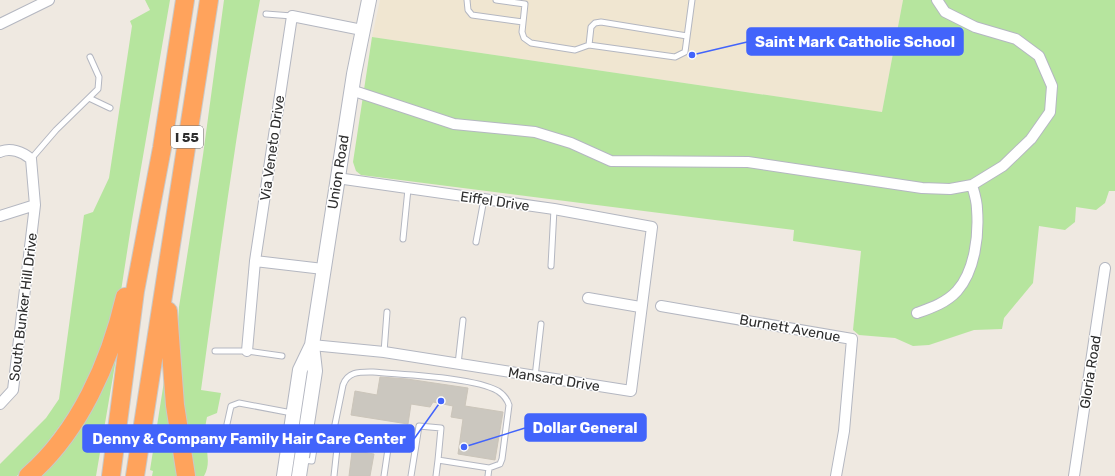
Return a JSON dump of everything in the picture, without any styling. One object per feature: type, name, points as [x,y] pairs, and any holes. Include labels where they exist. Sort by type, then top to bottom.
[{"type":"highway","name":"I 55","points":[[111,476],[143,246],[162,148],[185,0]]},
{"type":"highway","name":"I 55","points":[[135,476],[209,0]]},
{"type":"highway","points":[[33,473],[70,426],[95,384],[120,321],[132,266],[143,246]]},
{"type":"highway","points":[[166,275],[175,405],[186,476]]},
{"type":"main road","name":"Union Road","points":[[299,476],[301,460],[311,437],[315,371],[312,345],[323,269],[351,90],[369,0]]},
{"type":"main road","name":"Union Road","points":[[284,476],[300,370],[312,345]]},
{"type":"street","points":[[0,24],[49,0]]},
{"type":"street","points":[[351,90],[454,124],[535,132],[571,143],[611,161],[748,162],[922,188],[950,189],[972,184],[1004,166],[1031,139],[1050,112],[1052,86],[1039,56],[1016,39],[975,27],[945,12],[938,0]]},
{"type":"street","points":[[292,16],[362,30]]},
{"type":"street","name":"Via Veneto Drive","points":[[246,351],[255,261],[292,16]]},
{"type":"street","points":[[0,152],[3,150],[22,152],[32,159]]},
{"type":"street","name":"South Bunker Hill Drive","points":[[0,404],[12,390],[35,205],[32,159]]},
{"type":"street","name":"Eiffel Drive","points":[[337,178],[554,209],[652,226]]},
{"type":"street","points":[[916,313],[938,306],[957,291],[970,270],[976,239],[977,208],[972,184]]},
{"type":"street","points":[[0,216],[35,205]]},
{"type":"street","name":"Mansard Drive","points":[[312,345],[384,352],[631,391],[640,307],[652,226]]},
{"type":"street","points":[[255,261],[323,269]]},
{"type":"street","name":"Gloria Road","points":[[1074,476],[1105,268]]},
{"type":"street","points":[[588,298],[640,307]]},
{"type":"street","name":"Burnett Avenue","points":[[661,306],[852,338],[844,431],[836,476]]},
{"type":"lane","points":[[467,0],[468,10],[472,15],[523,22]]},
{"type":"lane","points":[[496,0],[526,2],[522,32],[524,38],[531,43],[574,50],[589,45],[676,57],[685,52],[692,0]]},
{"type":"lane","points":[[266,14],[292,16]]},
{"type":"lane","points":[[589,45],[591,27],[595,23],[601,22],[687,36]]},
{"type":"lane","points":[[32,159],[56,130],[98,89],[99,77],[90,56]]},
{"type":"lane","points":[[89,98],[110,108]]},
{"type":"lane","points":[[403,239],[408,189]]},
{"type":"lane","points":[[476,242],[484,199]]},
{"type":"lane","points":[[551,266],[554,209]]},
{"type":"lane","points":[[384,352],[387,312]]},
{"type":"lane","points":[[458,364],[463,320]]},
{"type":"lane","points":[[535,376],[541,324]]},
{"type":"lane","points":[[215,351],[246,351],[282,356]]},
{"type":"lane","points":[[332,439],[344,380],[355,372],[373,372],[479,384],[498,391],[506,398],[509,405],[502,460],[500,464],[489,468],[438,460]]},
{"type":"lane","points":[[227,424],[231,406],[239,403],[293,413]]},
{"type":"lane","points":[[411,476],[419,426],[441,428],[436,476]]},
{"type":"lane","points":[[254,429],[290,433]]},
{"type":"lane","points":[[311,437],[338,439],[347,436],[416,445]]},
{"type":"lane","points":[[334,476],[338,439]]},
{"type":"lane","points":[[384,476],[389,442]]},
{"type":"lane","points":[[488,476],[489,468]]},
{"type":"shaded area","points":[[380,0],[903,0],[882,112],[372,37]]},
{"type":"green space","points":[[145,0],[170,0],[121,291],[107,338],[81,394],[44,447],[17,476],[0,476],[0,464],[46,418],[59,399],[84,215],[93,212],[109,178],[132,26],[130,21],[150,10]]},
{"type":"green space","points":[[224,0],[260,0],[251,48],[221,243],[201,390],[221,393],[217,413],[207,417],[206,421],[205,432],[208,466],[204,476],[194,476],[179,388],[177,338],[179,307],[203,155]]},
{"type":"green space","points":[[903,0],[1115,0],[1115,191],[1109,191],[1105,203],[1096,210],[1076,207],[1075,222],[1065,230],[1039,226],[1033,283],[1004,318],[1002,329],[974,330],[929,345],[913,346],[895,338],[859,335],[853,330],[861,251],[793,241],[794,230],[361,175],[356,171],[353,162],[372,37],[882,112]]},
{"type":"green space","points":[[117,353],[96,476],[40,476]]},
{"type":"green space","points":[[165,375],[180,476],[152,476],[153,471],[150,470]]},
{"type":"building","points":[[380,377],[407,379],[468,388],[465,406],[503,412],[495,460],[458,454],[463,419],[451,417],[453,406],[433,402],[430,407],[411,404],[408,424],[351,415],[355,391],[377,395]]},
{"type":"building","points":[[356,451],[374,454],[370,476],[349,476],[352,452]]},
{"type":"place","name":"Saint Mark Catholic School","points":[[692,55]]},
{"type":"place","name":"Denny & Company Family Hair Care Center","points":[[441,401]]},
{"type":"place","name":"Dollar General","points":[[464,447]]}]
